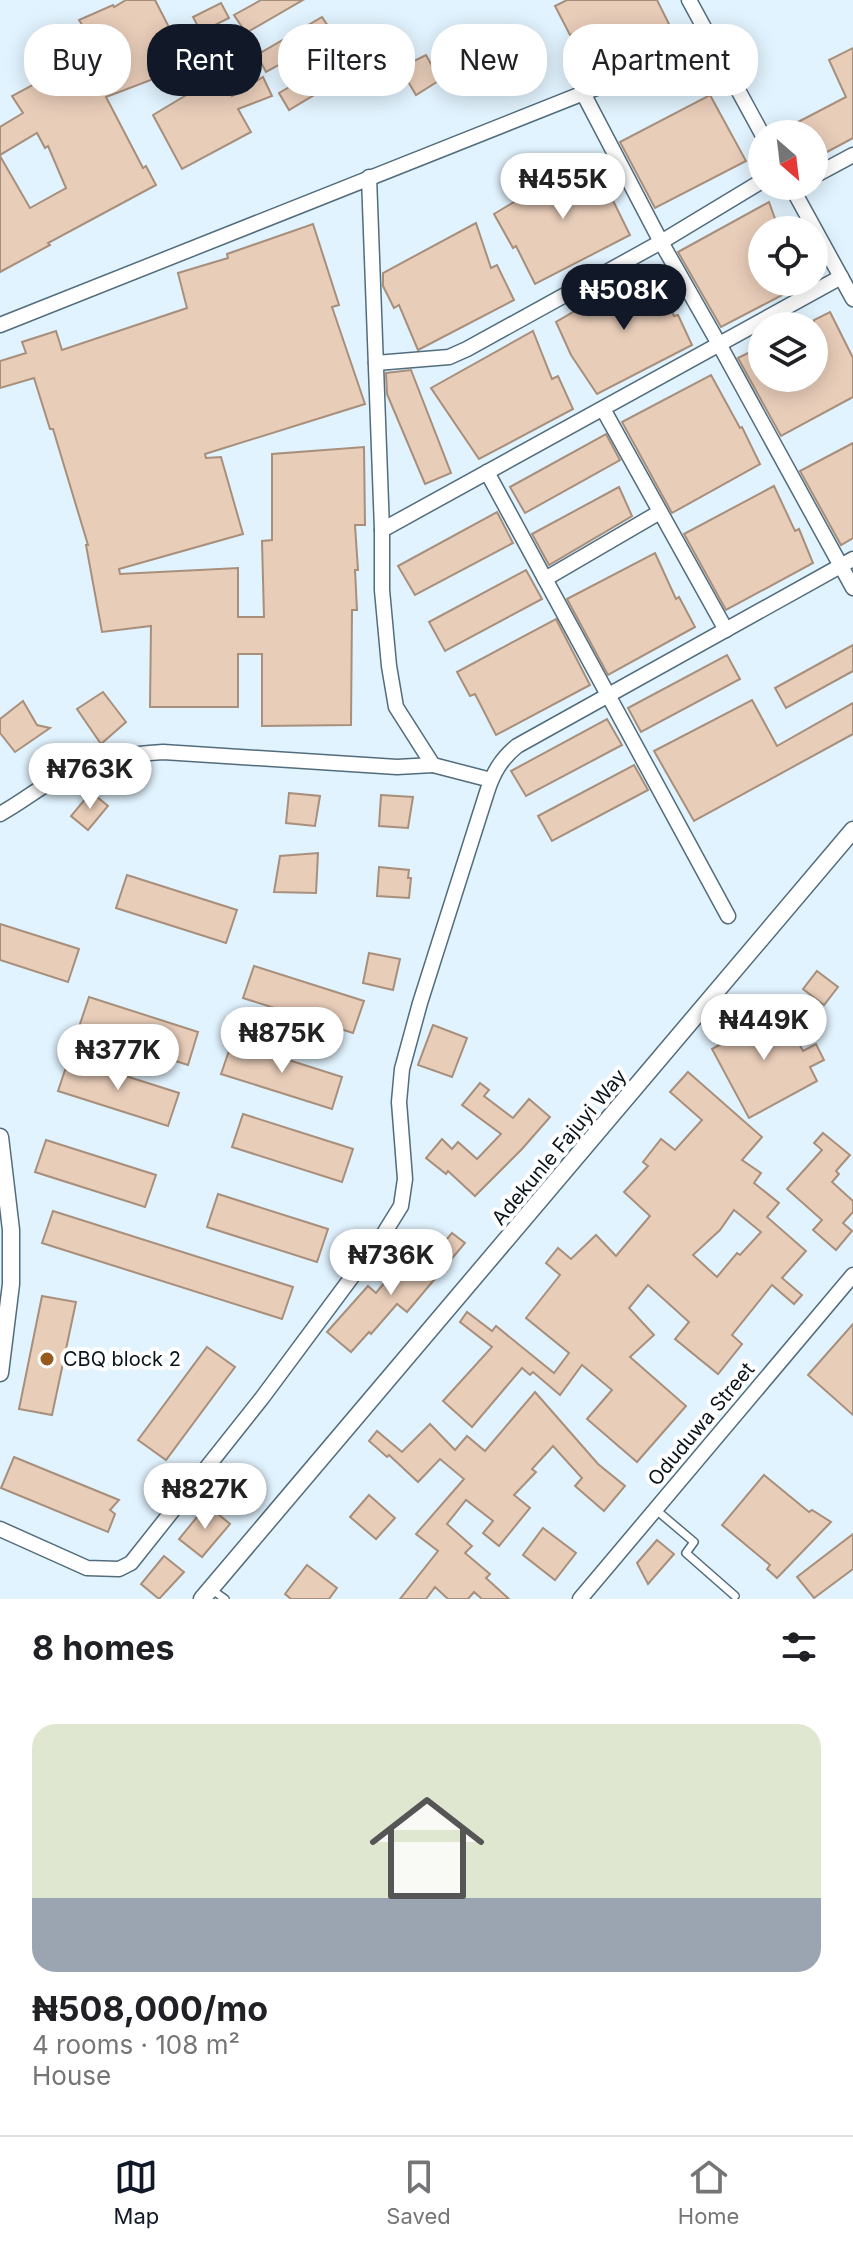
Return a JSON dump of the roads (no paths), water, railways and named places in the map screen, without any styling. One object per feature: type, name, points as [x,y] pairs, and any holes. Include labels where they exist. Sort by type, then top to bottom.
[{"type":"street","points":[[689,0],[702,24]]},
{"type":"street","points":[[0,325],[575,96]]},
{"type":"street","points":[[585,96],[661,242],[847,563],[853,588]]},
{"type":"street","points":[[741,96],[754,120]]},
{"type":"street","points":[[828,168],[853,155]]},
{"type":"street","points":[[369,177],[382,590],[389,666],[396,707],[433,765]]},
{"type":"street","points":[[376,363],[449,357],[467,349],[661,242],[748,189]]},
{"type":"street","points":[[800,200],[853,299]]},
{"type":"street","points":[[382,530],[841,277]]},
{"type":"street","points":[[603,409],[726,630]]},
{"type":"street","points":[[487,472],[728,916]]},
{"type":"street","points":[[545,579],[660,512]]},
{"type":"street","points":[[0,1529],[87,1568],[119,1569],[131,1563],[262,1398],[383,1235],[401,1206],[405,1179],[399,1102],[402,1069],[491,780],[504,757],[517,746],[847,563]]},
{"type":"street","points":[[0,814],[68,773],[98,760],[131,754],[163,752],[397,767],[433,765],[491,780]]},
{"type":"street","name":"Adekunle Fajuyi Way","points":[[212,1596],[851,837]]},
{"type":"street","points":[[0,1137],[11,1244],[11,1284],[0,1373]]},
{"type":"street","name":"Oduduwa Street","points":[[580,1599],[853,1275]]},
{"type":"lane","points":[[655,1509],[694,1542],[686,1553],[735,1596]]},
{"type":"place","name":"CBQ block 2","points":[[47,1359]]}]
